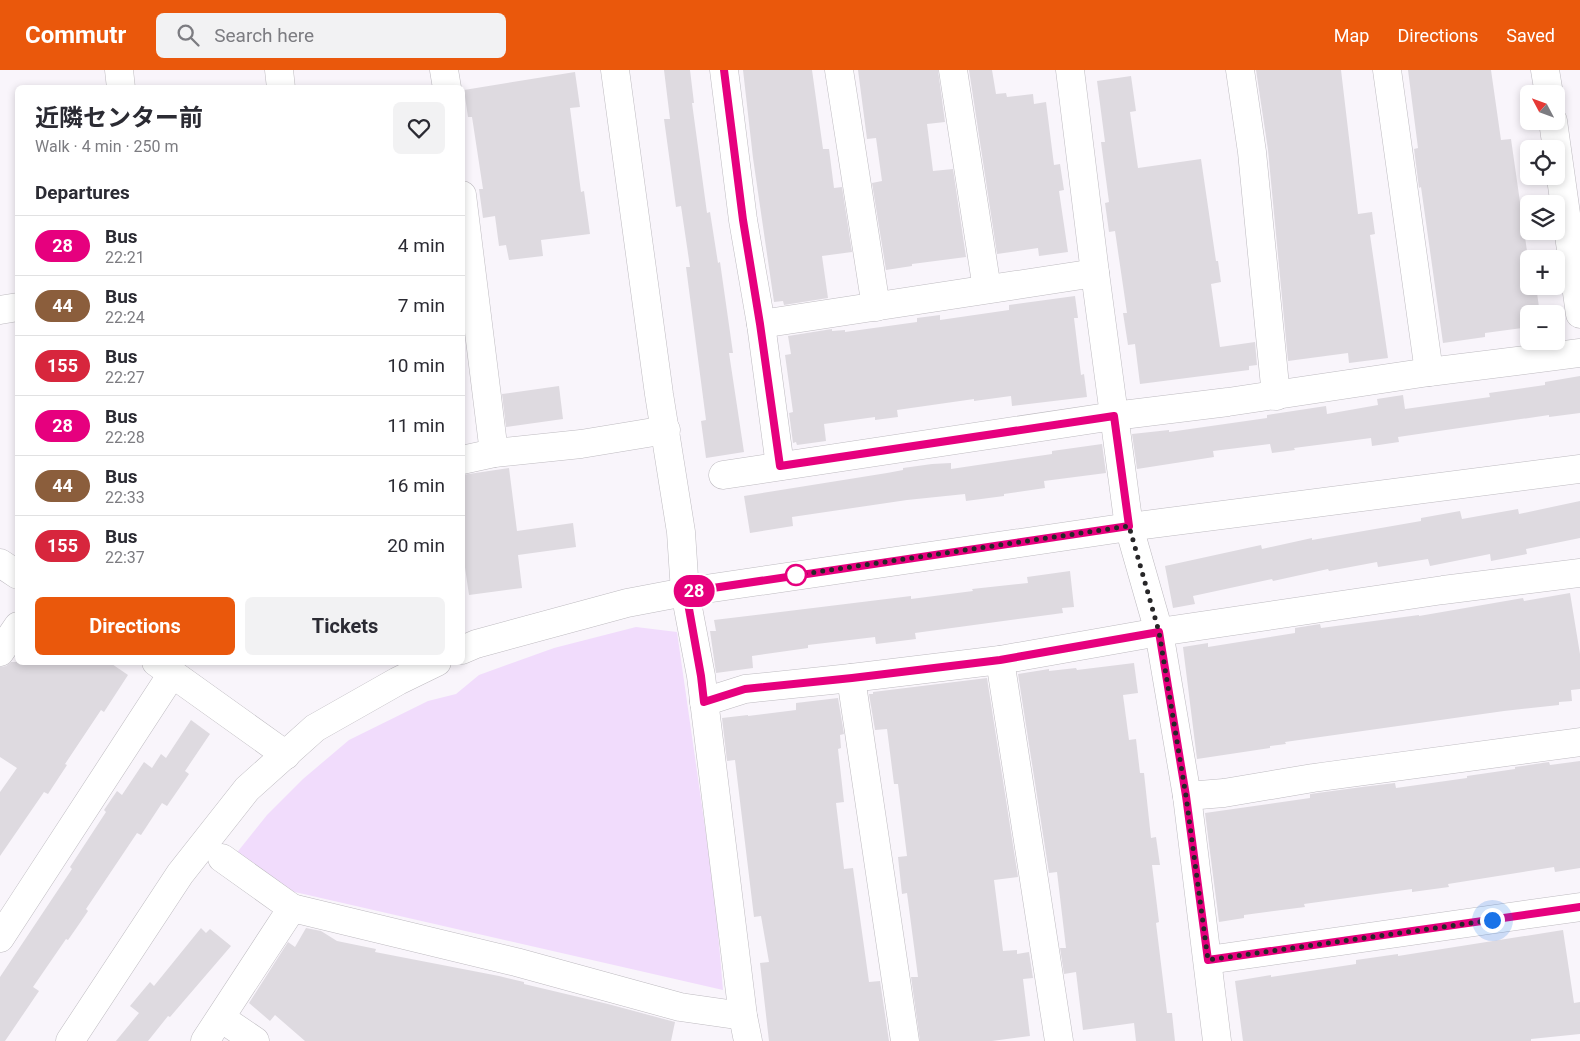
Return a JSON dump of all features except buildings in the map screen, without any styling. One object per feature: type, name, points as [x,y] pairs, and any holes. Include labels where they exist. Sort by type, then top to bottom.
[{"type":"street","points":[[119,70],[121,85]]},
{"type":"street","points":[[279,70],[281,85]]},
{"type":"street","points":[[444,70],[446,85]]},
{"type":"street","points":[[222,858],[292,908],[516,962],[680,1007],[745,1029],[701,676],[686,592],[681,532],[659,394],[614,70]]},
{"type":"street","points":[[724,70],[743,220],[780,466]]},
{"type":"street","points":[[839,70],[876,306]]},
{"type":"street","points":[[953,70],[988,289]]},
{"type":"street","points":[[1070,70],[1094,273],[1129,526],[1159,632],[1186,796],[1217,1041]]},
{"type":"street","points":[[1240,70],[1252,152],[1276,396]]},
{"type":"street","points":[[1388,70],[1428,372]]},
{"type":"street","points":[[1546,70],[1548,85]]},
{"type":"street","points":[[1554,130],[1580,314]]},
{"type":"street","points":[[465,219],[494,453]]},
{"type":"street","points":[[760,324],[1094,273]]},
{"type":"street","points":[[0,310],[15,308]]},
{"type":"street","points":[[723,475],[1114,416],[1276,396],[1428,372],[1580,353]]},
{"type":"street","points":[[465,459],[494,453],[581,444],[666,430]]},
{"type":"street","points":[[465,649],[476,644],[627,603],[686,592],[1129,526],[1580,469]]},
{"type":"street","points":[[0,563],[15,573]]},
{"type":"street","points":[[704,702],[745,689],[1000,660],[1159,632],[1443,590],[1580,573]]},
{"type":"street","points":[[0,652],[15,630]]},
{"type":"street","points":[[1000,660],[1059,1041]]},
{"type":"street","points":[[70,1041],[180,874],[248,790],[315,728],[398,681],[431,665]]},
{"type":"street","points":[[0,938],[164,668],[286,755]]},
{"type":"street","points":[[852,678],[905,1041]]},
{"type":"street","points":[[1186,796],[1224,793],[1313,778],[1580,742]]},
{"type":"street","points":[[1208,960],[1580,907]]},
{"type":"street","points":[[205,1041],[292,908]]},
{"type":"street","points":[[221,1018],[255,1041]]},
{"type":"shaded area","points":[[636,627],[677,632],[715,897],[723,990],[286,890],[235,855],[267,815],[303,779],[349,740],[428,701],[456,694],[479,675],[554,648]]},
{"type":"bus line","name":"28","points":[[724,70],[743,220],[780,466],[1114,416],[1129,526],[686,592],[704,702],[745,689],[1000,660],[1159,632],[1186,796],[1208,960],[1580,907]]},
{"type":"route","points":[[796,575],[1129,526],[1159,632],[1186,796],[1208,960],[1492,920]]}]
